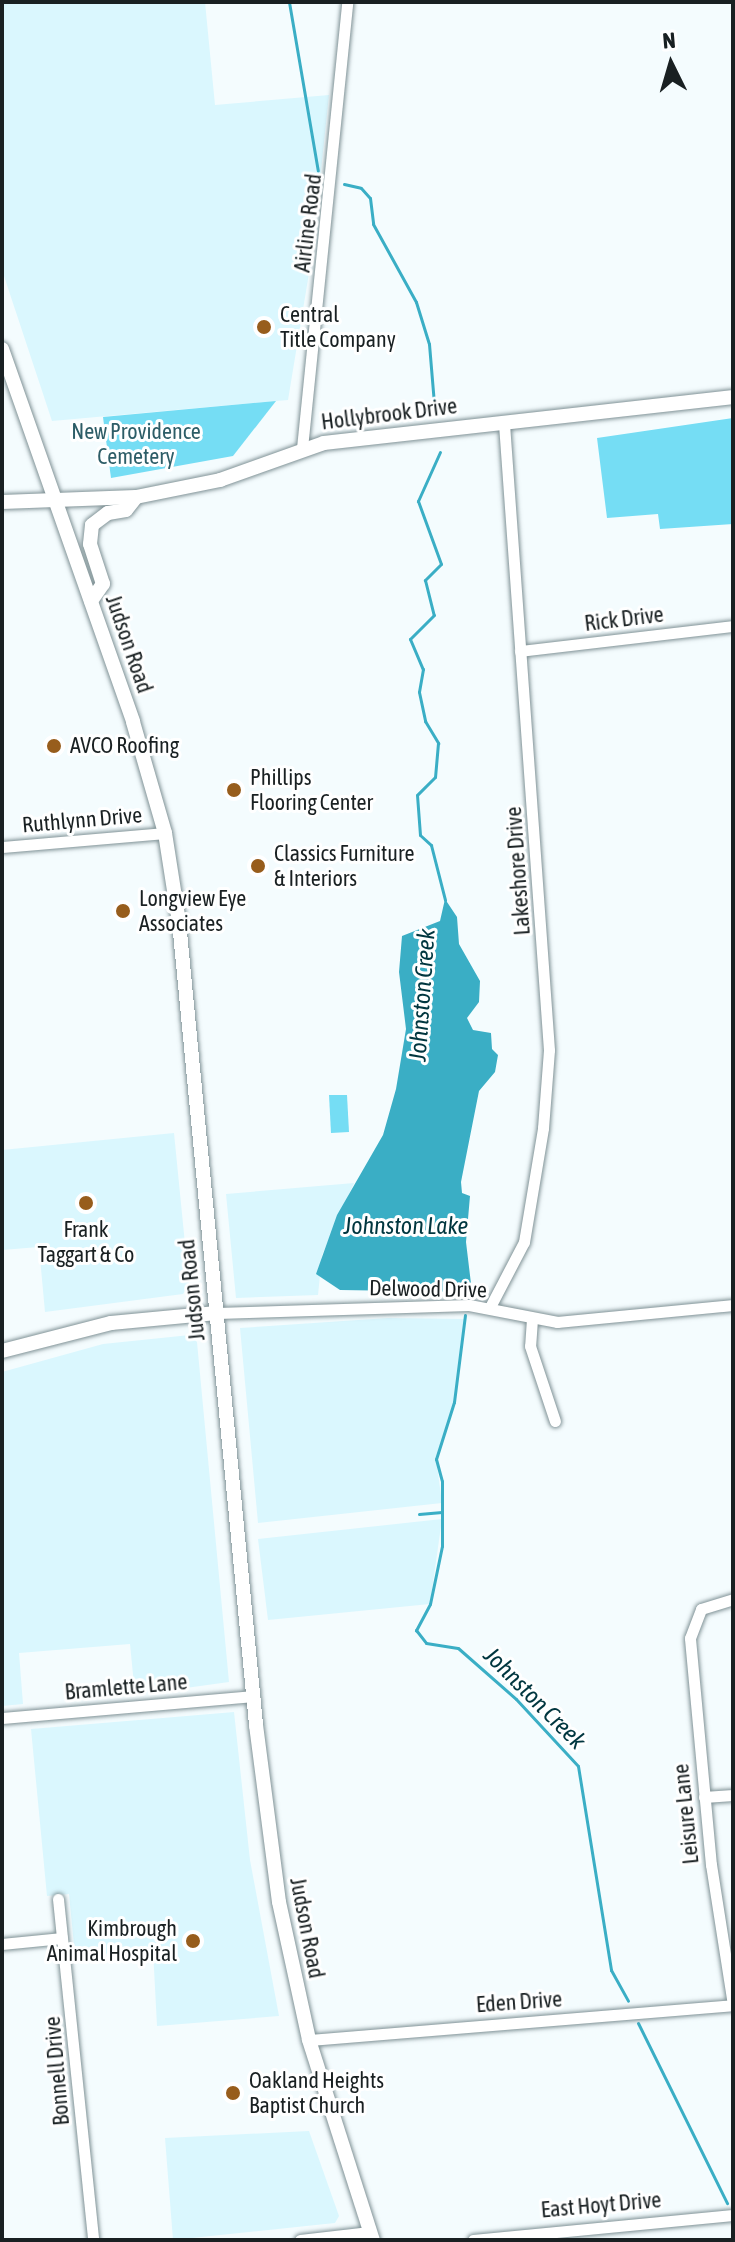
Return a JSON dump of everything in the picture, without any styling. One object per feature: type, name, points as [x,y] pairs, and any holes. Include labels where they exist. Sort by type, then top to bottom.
[{"type":"main road","name":"Judson Road","points":[[2,349],[141,746],[165,833],[179,922],[254,1696],[279,1902],[309,2040],[372,2236]]},
{"type":"main road","name":"Hollybrook Drive","points":[[2,502],[57,503],[136,497],[220,480],[302,448],[733,397]]},
{"type":"main road","points":[[91,601],[103,584],[90,544],[92,525],[108,513],[126,510],[136,497]]},
{"type":"main road","points":[[2,1351],[111,1323],[217,1313]]},
{"type":"street","name":"Airline Road","points":[[302,448],[347,2]]},
{"type":"street","name":"Lakeshore Drive","points":[[490,1307],[524,1242],[548,1079],[547,980],[504,423]]},
{"type":"street","name":"Rick Drive","points":[[520,651],[733,626]]},
{"type":"street","name":"Ruthlynn Drive","points":[[2,847],[165,833]]},
{"type":"street","name":"Delwood Drive","points":[[217,1313],[490,1307],[532,1319],[573,1321],[733,1305]]},
{"type":"street","points":[[532,1319],[530,1346],[555,1421]]},
{"type":"street","name":"Leisure Lane","points":[[733,1599],[708,1604],[695,1618],[690,1642],[704,1797],[733,2005]]},
{"type":"street","name":"Bramlette Lane","points":[[2,1718],[254,1696]]},
{"type":"street","points":[[704,1797],[733,1795]]},
{"type":"street","name":"Bonnell Drive","points":[[58,1899],[93,2240]]},
{"type":"street","points":[[2,1944],[62,1938]]},
{"type":"street","name":"Eden Drive","points":[[309,2040],[733,2005]]},
{"type":"street","name":"East Hoyt Drive","points":[[473,2240],[733,2215]]},
{"type":"street","points":[[300,2240],[372,2236]]},
{"type":"shaded area","points":[[2,2],[205,2],[215,105],[329,95],[312,255],[288,400],[52,421],[2,270]]},
{"type":"shaded area","points":[[174,1133],[189,1284],[183,1294],[45,1312],[39,1247],[2,1250],[2,1150]]},
{"type":"shaded area","points":[[354,1183],[322,1255],[318,1295],[236,1298],[226,1194]]},
{"type":"shaded area","points":[[388,1318],[465,1319],[454,1402],[436,1458],[442,1503],[258,1523],[240,1328]]},
{"type":"shaded area","points":[[190,1335],[197,1342],[229,1682],[135,1695],[130,1644],[19,1653],[23,1704],[2,1706],[2,1372],[103,1344]]},
{"type":"shaded area","points":[[442,1519],[430,1604],[268,1620],[258,1539]]},
{"type":"shaded area","points":[[234,1712],[250,1860],[279,2016],[157,2026],[153,1950],[75,1956],[69,1894],[47,1896],[31,1729]]},
{"type":"shaded area","points":[[309,2131],[339,2216],[335,2223],[173,2240],[165,2138]]},
{"type":"green space","name":"New Providence Cemetery","points":[[276,401],[233,456],[111,478],[103,417]]},
{"type":"green space","points":[[733,418],[733,524],[660,529],[658,514],[607,518],[597,438]]},
{"type":"green space","points":[[329,1095],[347,1095],[349,1132],[331,1133]]},
{"type":"water","name":"Johnston Lake","points":[[445,899],[457,917],[459,944],[480,981],[479,1002],[467,1018],[473,1030],[491,1033],[492,1049],[498,1055],[495,1072],[479,1091],[461,1182],[462,1193],[470,1196],[466,1242],[472,1292],[340,1290],[316,1274],[337,1215],[383,1135],[396,1089],[406,1029],[399,972],[402,936],[440,921]]},
{"type":"waterway","name":"Johnston Creek","points":[[289,2],[318,171]]},
{"type":"waterway","name":"Johnston Creek","points":[[344,184],[361,188],[370,198],[373,224],[416,302],[429,344],[435,415]]},
{"type":"waterway","name":"Johnston Creek","points":[[440,452],[418,501],[441,564],[425,580],[434,615],[410,639],[423,669],[419,692],[425,721],[438,743],[435,777],[417,795],[420,835],[431,845],[445,900]]},
{"type":"waterway","name":"Johnston Creek","points":[[465,1315],[454,1402],[436,1459],[442,1481],[442,1546],[430,1604],[416,1630],[426,1643],[458,1648],[516,1699],[578,1766],[611,1970],[628,2001]]},
{"type":"waterway","points":[[419,1514],[442,1512]]},
{"type":"waterway","name":"Johnston Creek","points":[[638,2023],[727,2203]]},
{"type":"place","name":"Central Title Company","points":[[264,327]]},
{"type":"place","name":"AVCO Roofing","points":[[54,746]]},
{"type":"place","name":"Phillips Flooring Center","points":[[234,790]]},
{"type":"place","name":"Classics Furniture & Interiors","points":[[258,866]]},
{"type":"place","name":"Longview Eye Associates","points":[[123,911]]},
{"type":"place","name":"Frank Taggart & Co","points":[[86,1203]]},
{"type":"place","name":"Kimbrough Animal Hospital","points":[[193,1941]]},
{"type":"place","name":"Oakland Heights Baptist Church","points":[[233,2093]]}]
